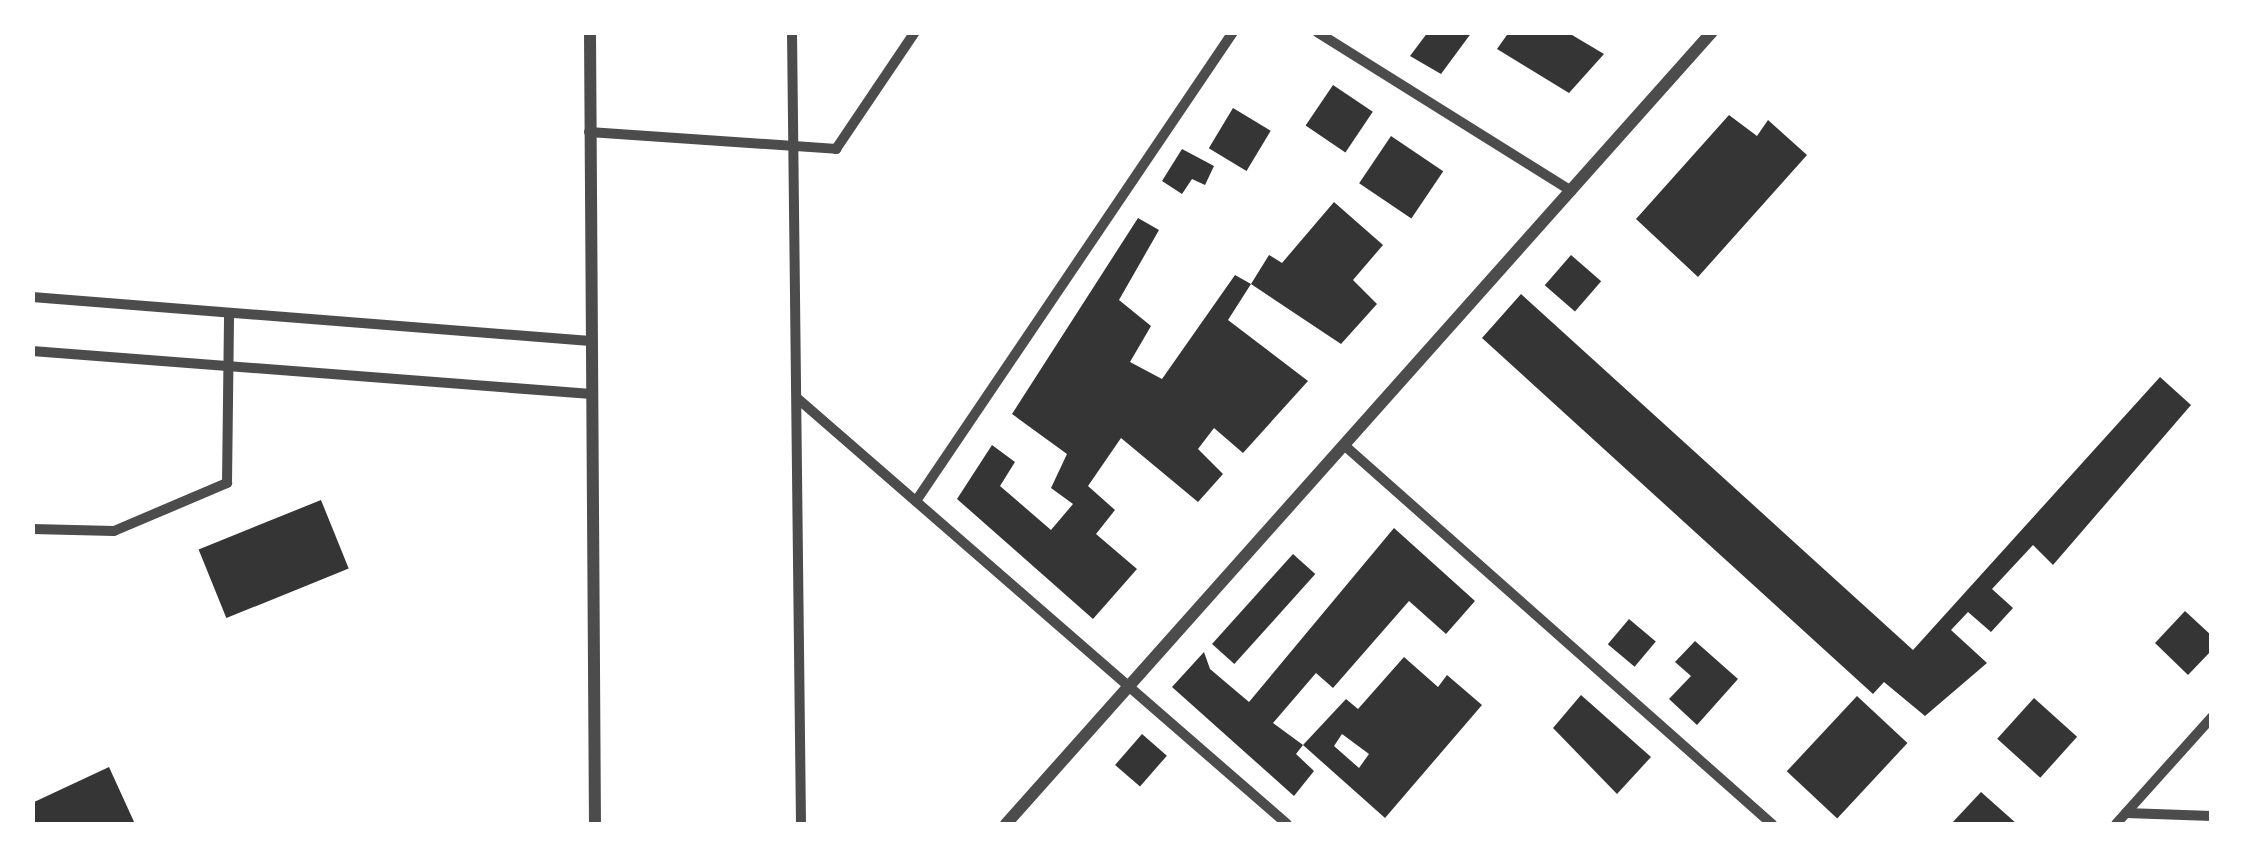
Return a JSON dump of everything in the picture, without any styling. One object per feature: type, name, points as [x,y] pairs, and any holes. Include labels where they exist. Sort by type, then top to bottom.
[{"type":"street","points":[[590,32],[594,824]]},
{"type":"street","points":[[792,32],[801,824]]},
{"type":"street","points":[[589,132],[825,152],[846,140],[915,32]]},
{"type":"street","points":[[916,501],[1233,32]]},
{"type":"street","points":[[1317,32],[1571,191]]},
{"type":"street","points":[[1006,824],[1712,32]]},
{"type":"street","points":[[32,297],[590,342]]},
{"type":"street","points":[[32,530],[114,531],[227,483],[225,368],[229,313]]},
{"type":"street","points":[[32,351],[590,394]]},
{"type":"street","points":[[797,398],[1287,824]]},
{"type":"street","points":[[1344,445],[1772,824]]},
{"type":"street","points":[[2116,824],[2212,717]]},
{"type":"street","points":[[2126,814],[2212,816]]},
{"type":"building","points":[[1428,32],[1472,32],[1441,74],[1410,56]]},
{"type":"building","points":[[1509,32],[1567,32],[1604,54],[1569,93],[1497,49]]},
{"type":"building","points":[[1333,85],[1373,112],[1345,152],[1306,126]]},
{"type":"building","points":[[1233,108],[1271,131],[1247,171],[1209,148]]},
{"type":"building","points":[[1729,115],[1757,136],[1768,120],[1807,155],[1698,277],[1636,219]]},
{"type":"building","points":[[1391,136],[1443,171],[1411,218],[1359,183]]},
{"type":"building","points":[[1182,149],[1214,166],[1205,185],[1192,179],[1182,194],[1162,181]]},
{"type":"building","points":[[1334,202],[1383,245],[1353,280],[1377,304],[1341,344],[1251,284],[1269,255],[1282,263]]},
{"type":"building","points":[[1138,218],[1159,230],[1119,300],[1151,326],[1130,362],[1162,379],[1235,275],[1251,284],[1228,320],[1308,381],[1243,453],[1214,428],[1198,449],[1223,474],[1198,502],[1121,438],[1088,486],[1115,510],[1096,534],[1137,569],[1093,619],[957,499],[992,445],[1015,462],[1000,486],[1051,530],[1073,504],[1051,488],[1067,454],[1012,414]]},
{"type":"building","points":[[1571,255],[1601,281],[1575,311],[1545,285]]},
{"type":"building","points":[[1521,294],[1913,650],[2160,377],[2191,405],[2053,565],[2033,545],[1992,589],[2013,608],[1991,632],[1968,612],[1951,630],[1987,663],[1925,716],[1884,682],[1873,694],[1482,338]]},
{"type":"building","points":[[321,500],[349,569],[226,618],[199,549]]},
{"type":"building","points":[[1394,528],[1475,601],[1446,634],[1409,601],[1333,688],[1316,673],[1273,723],[1303,745],[1296,754],[1314,771],[1294,796],[1172,687],[1204,652],[1210,669],[1249,702]]},
{"type":"building","points":[[1293,554],[1315,574],[1234,664],[1212,644]]},
{"type":"building","points":[[2185,611],[2212,636],[2212,650],[2188,675],[2155,643]]},
{"type":"building","points":[[1629,619],[1656,641],[1635,667],[1608,644]]},
{"type":"building","points":[[1695,641],[1738,679],[1697,725],[1669,699],[1691,676],[1675,662]]},
{"type":"building","points":[[1404,657],[1438,687],[1447,675],[1482,705],[1385,818],[1303,745],[1346,699],[1358,709]],"holes":[[[1342,734],[1369,754],[1359,768],[1334,746]]]},
{"type":"building","points":[[1581,695],[1651,757],[1617,794],[1553,728]]},
{"type":"building","points":[[1857,696],[1907,743],[1837,818],[1787,771]]},
{"type":"building","points":[[2034,698],[2077,737],[2040,778],[1997,739]]},
{"type":"building","points":[[1142,734],[1167,756],[1140,787],[1115,765]]},
{"type":"building","points":[[109,767],[135,824],[32,824],[32,803]]},
{"type":"building","points":[[1981,792],[2017,824],[1951,824]]}]
